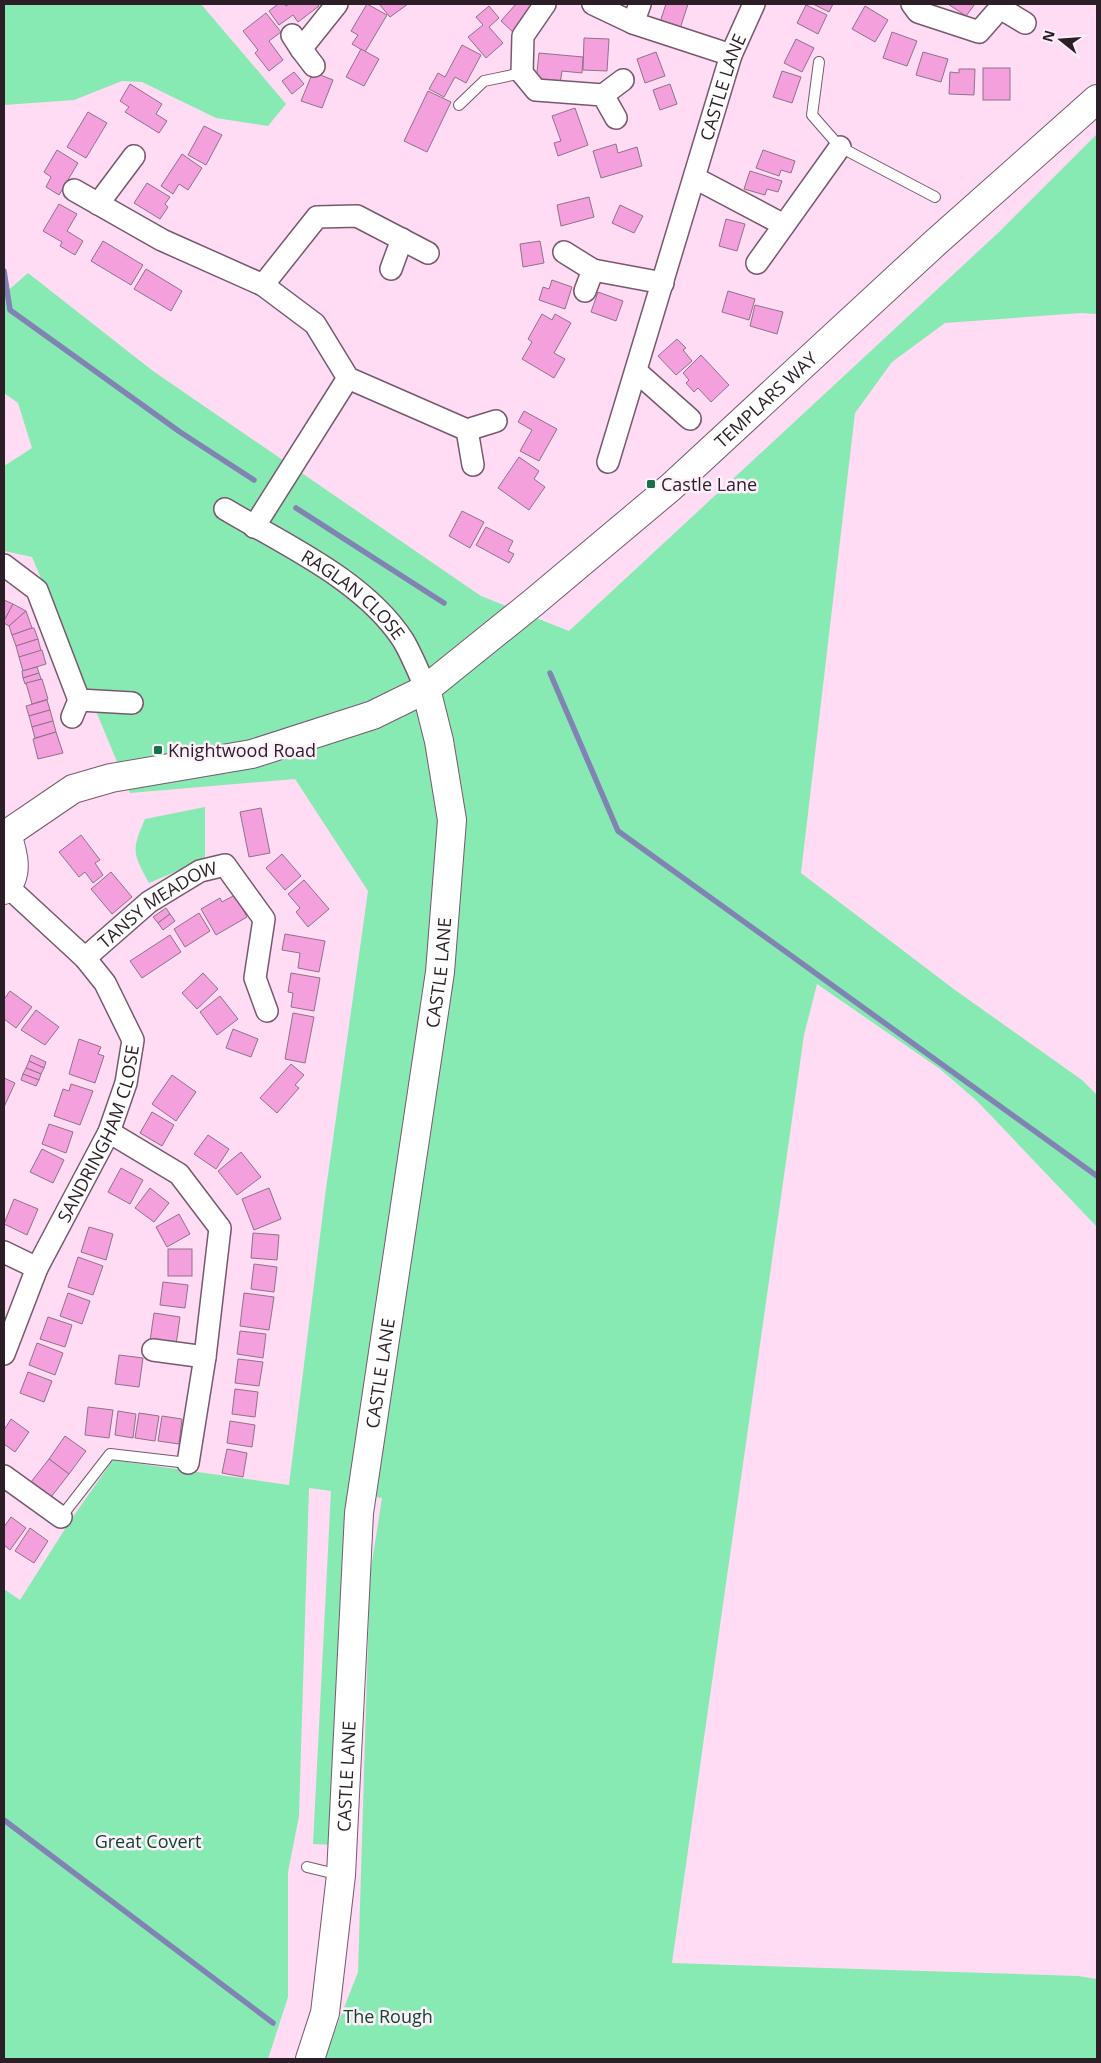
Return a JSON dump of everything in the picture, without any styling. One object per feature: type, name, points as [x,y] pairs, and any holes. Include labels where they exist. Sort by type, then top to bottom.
[{"type":"street","points":[[302,50],[337,4]]},
{"type":"street","points":[[545,4],[523,36],[522,73],[536,90],[603,95],[623,80]]},
{"type":"street","points":[[593,4],[636,13],[731,55]]},
{"type":"street","name":"CASTLE LANE","points":[[608,462],[637,372],[731,55],[754,4]]},
{"type":"street","points":[[912,4],[918,12],[979,32],[1001,6],[1025,23]]},
{"type":"street","points":[[603,95],[616,118]]},
{"type":"street","name":"TEMPLARS WAY","points":[[426,689],[534,602],[671,487],[935,243],[1097,99]]},
{"type":"street","points":[[757,263],[840,147]]},
{"type":"street","points":[[98,204],[134,156]]},
{"type":"street","points":[[695,178],[784,225]]},
{"type":"street","points":[[74,190],[162,240],[263,285],[315,324],[348,378],[468,430],[496,421]]},
{"type":"street","points":[[263,285],[317,217],[357,216],[428,252]]},
{"type":"street","points":[[391,268],[402,238]]},
{"type":"street","points":[[564,252],[593,270],[663,283]]},
{"type":"street","points":[[585,291],[593,270]]},
{"type":"street","points":[[637,372],[690,419]]},
{"type":"street","points":[[254,527],[348,378]]},
{"type":"street","points":[[468,430],[473,465]]},
{"type":"street","name":"RAGLAN CLOSE","points":[[225,509],[335,574],[382,613],[403,641],[426,689]]},
{"type":"street","points":[[4,565],[37,590],[76,709],[132,703]]},
{"type":"street","points":[[5,888],[12,878],[15,864],[13,852],[5,834],[73,789],[111,778],[252,754],[373,715],[426,689]]},
{"type":"street","name":"CASTLE LANE","points":[[310,2059],[325,2013],[341,1875],[359,1512],[440,972],[452,820],[439,741],[426,689]]},
{"type":"street","name":"TANSY MEADOW","points":[[85,958],[149,902],[200,871],[225,865],[264,919],[255,978],[266,1011]]},
{"type":"street","name":"SANDRINGHAM CLOSE","points":[[4,1354],[37,1268],[109,1132],[126,1083],[133,1040],[105,984],[85,958],[5,888]]},
{"type":"street","points":[[109,1132],[179,1174],[220,1228],[205,1357],[188,1463]]},
{"type":"street","points":[[4,1252],[37,1268]]},
{"type":"street","points":[[153,1350],[205,1357]]},
{"type":"street","points":[[4,1476],[61,1517]]},
{"type":"lane","points":[[819,62],[812,115],[840,147],[936,197]]},
{"type":"lane","points":[[459,105],[484,81],[522,73]]},
{"type":"lane","points":[[61,1517],[110,1454],[188,1463]]},
{"type":"lane","points":[[306,1867],[341,1875]]},
{"type":"green space","points":[[4,4],[201,4],[286,104],[268,126],[216,118],[142,82],[122,81],[74,100],[4,105]]},
{"type":"green space","points":[[1097,134],[1097,314],[1081,313],[945,323],[892,362],[855,413],[801,873],[955,990],[1082,1080],[1097,1095],[1097,1227],[977,1101],[940,1069],[817,984],[804,1035],[672,1963],[1078,1976],[1097,1979],[1097,2059],[324,2059],[358,1972],[370,1575],[382,1498],[354,1494],[333,1845],[313,1844],[331,1491],[309,1488],[299,1816],[288,1872],[288,1997],[268,2059],[4,2059],[4,1589],[20,1600],[70,1521],[113,1460],[289,1485],[325,1196],[368,891],[295,779],[130,793],[32,557],[4,551],[4,466],[32,448],[18,403],[4,393],[4,294],[28,273],[153,371],[481,596],[569,631],[999,232]]},
{"type":"green space","points":[[205,807],[205,859],[149,883],[136,852],[137,838],[145,819]]},
{"type":"building","points":[[278,4],[285,4],[286,6],[289,4],[317,4],[319,6],[298,22],[293,15],[279,25],[269,11]]},
{"type":"building","points":[[367,4],[387,15],[365,52],[352,44],[358,35],[351,31]]},
{"type":"building","points":[[379,4],[408,4],[390,17]]},
{"type":"building","points":[[516,4],[537,4],[515,34],[501,21]]},
{"type":"building","points":[[666,4],[688,4],[678,35],[658,28]]},
{"type":"building","points":[[813,4],[833,4],[829,12]]},
{"type":"building","points":[[948,4],[975,4],[966,16]]},
{"type":"building","points":[[806,5],[827,15],[818,34],[797,23]]},
{"type":"building","points":[[489,6],[499,18],[489,27],[503,43],[486,58],[468,37],[483,25],[476,17]]},
{"type":"building","points":[[865,6],[888,20],[875,42],[852,29]]},
{"type":"building","points":[[266,13],[281,32],[269,41],[283,60],[269,71],[255,53],[258,50],[243,31]]},
{"type":"building","points":[[892,32],[917,41],[907,66],[883,58]]},
{"type":"building","points":[[584,38],[609,39],[607,71],[583,70]]},
{"type":"building","points":[[796,39],[814,48],[802,72],[784,63]]},
{"type":"building","points":[[462,45],[481,55],[466,83],[455,77],[444,97],[429,89],[438,73],[445,77]]},
{"type":"building","points":[[361,49],[379,59],[364,86],[346,77]]},
{"type":"building","points":[[656,52],[665,76],[645,83],[637,59]]},
{"type":"building","points":[[923,52],[948,59],[941,82],[916,75]]},
{"type":"building","points":[[539,53],[583,57],[582,73],[562,71],[560,84],[536,81]]},
{"type":"building","points":[[983,68],[1010,68],[1010,100],[983,100]]},
{"type":"building","points":[[959,69],[975,69],[974,95],[949,94],[950,72],[959,73]]},
{"type":"building","points":[[782,71],[801,77],[792,103],[773,97]]},
{"type":"building","points":[[294,72],[304,84],[292,94],[282,81]]},
{"type":"building","points":[[313,72],[333,80],[322,108],[301,101]]},
{"type":"building","points":[[130,84],[162,104],[156,114],[167,121],[159,133],[125,112],[129,107],[120,101]]},
{"type":"building","points":[[670,84],[677,104],[660,110],[653,90]]},
{"type":"building","points":[[428,91],[451,102],[427,152],[404,141]]},
{"type":"building","points":[[575,108],[588,145],[558,156],[554,143],[561,141],[552,116]]},
{"type":"building","points":[[88,112],[107,123],[86,158],[67,147]]},
{"type":"building","points":[[204,126],[222,135],[206,165],[188,155]]},
{"type":"building","points":[[616,144],[618,153],[637,147],[642,166],[601,178],[593,151]]},
{"type":"building","points":[[57,150],[78,163],[59,195],[46,187],[51,177],[44,172]]},
{"type":"building","points":[[763,150],[795,161],[791,173],[781,170],[779,176],[756,168]]},
{"type":"building","points":[[182,154],[202,168],[188,190],[179,184],[173,194],[161,186]]},
{"type":"building","points":[[750,171],[782,181],[778,192],[767,189],[765,195],[744,189]]},
{"type":"building","points":[[147,183],[170,197],[165,204],[168,207],[160,219],[134,203]]},
{"type":"building","points":[[589,197],[594,217],[561,226],[557,205]]},
{"type":"building","points":[[59,204],[77,214],[67,231],[83,241],[75,255],[60,246],[62,242],[43,231]]},
{"type":"building","points":[[620,205],[643,216],[634,233],[612,223]]},
{"type":"building","points":[[726,219],[745,224],[737,251],[719,246]]},
{"type":"building","points":[[103,241],[143,265],[131,285],[91,261]]},
{"type":"building","points":[[540,241],[544,263],[523,267],[520,244]]},
{"type":"building","points":[[146,269],[182,291],[171,311],[134,289]]},
{"type":"building","points":[[552,280],[572,287],[565,309],[539,300],[543,287],[549,289]]},
{"type":"building","points":[[728,291],[755,299],[749,320],[722,312]]},
{"type":"building","points":[[598,292],[623,301],[616,321],[591,312]]},
{"type":"building","points":[[755,305],[783,312],[777,334],[750,326]]},
{"type":"building","points":[[542,314],[552,320],[555,314],[571,323],[554,353],[565,359],[554,378],[522,359],[532,342],[528,339]]},
{"type":"building","points":[[677,339],[686,348],[683,350],[692,361],[676,375],[658,356]]},
{"type":"building","points":[[701,355],[729,385],[711,402],[698,388],[694,392],[686,383],[689,380],[683,373]]},
{"type":"building","points":[[524,411],[557,429],[539,461],[520,451],[532,430],[518,422]]},
{"type":"building","points":[[519,457],[539,471],[534,479],[545,487],[529,510],[498,488]]},
{"type":"building","points":[[462,511],[484,522],[470,548],[449,536]]},
{"type":"building","points":[[486,527],[513,541],[508,551],[514,554],[509,563],[476,545]]},
{"type":"building","points":[[4,600],[13,604],[4,621]]},
{"type":"building","points":[[13,604],[26,611],[9,626],[4,621]]},
{"type":"building","points":[[26,611],[32,628],[12,635],[9,626]]},
{"type":"building","points":[[34,628],[38,639],[16,646],[12,635]]},
{"type":"building","points":[[38,639],[41,651],[19,657],[16,646]]},
{"type":"building","points":[[42,650],[46,664],[23,671],[19,657]]},
{"type":"building","points":[[37,667],[39,673],[23,678],[22,671]]},
{"type":"building","points":[[39,673],[41,679],[25,684],[23,678]]},
{"type":"building","points":[[42,679],[48,699],[32,704],[26,683]]},
{"type":"building","points":[[47,700],[50,710],[29,716],[26,706]]},
{"type":"building","points":[[50,710],[53,721],[32,727],[29,716]]},
{"type":"building","points":[[53,721],[56,732],[35,738],[32,727]]},
{"type":"building","points":[[56,732],[63,753],[38,759],[33,739]]},
{"type":"building","points":[[261,808],[270,853],[249,857],[240,812]]},
{"type":"building","points":[[81,835],[100,860],[95,863],[103,875],[93,883],[85,872],[79,877],[59,852]]},
{"type":"building","points":[[282,854],[301,876],[285,890],[266,868]]},
{"type":"building","points":[[111,872],[132,897],[112,914],[91,889]]},
{"type":"building","points":[[304,880],[329,909],[308,927],[296,912],[300,908],[288,894]]},
{"type":"building","points":[[235,895],[247,917],[216,935],[201,909],[220,898],[222,902]]},
{"type":"building","points":[[166,908],[170,914],[158,923],[153,917]]},
{"type":"building","points":[[199,913],[210,931],[185,947],[174,929]]},
{"type":"building","points":[[170,914],[175,921],[163,930],[158,923]]},
{"type":"building","points":[[285,934],[325,941],[319,972],[298,968],[300,953],[282,950]]},
{"type":"building","points":[[170,935],[181,952],[142,978],[130,961]]},
{"type":"building","points":[[203,973],[218,989],[197,1009],[182,993]]},
{"type":"building","points":[[291,973],[320,978],[314,1011],[291,1007],[293,993],[288,992]]},
{"type":"building","points":[[10,991],[32,1007],[16,1028],[4,1019],[4,997]]},
{"type":"building","points":[[220,996],[238,1019],[217,1035],[200,1012]]},
{"type":"building","points":[[36,1010],[59,1027],[45,1045],[21,1030]]},
{"type":"building","points":[[293,1013],[314,1017],[305,1063],[285,1059]]},
{"type":"building","points":[[233,1029],[258,1039],[251,1057],[226,1048]]},
{"type":"building","points":[[79,1039],[101,1047],[98,1054],[104,1056],[95,1083],[69,1074]]},
{"type":"building","points":[[31,1055],[46,1062],[44,1068],[29,1061]]},
{"type":"building","points":[[29,1061],[44,1068],[41,1074],[26,1068]]},
{"type":"building","points":[[291,1064],[304,1075],[295,1085],[299,1088],[277,1113],[260,1098]]},
{"type":"building","points":[[26,1068],[41,1074],[39,1080],[23,1074]]},
{"type":"building","points":[[23,1074],[39,1080],[36,1086],[21,1080]]},
{"type":"building","points":[[172,1075],[196,1092],[176,1121],[152,1104]]},
{"type":"building","points":[[4,1078],[15,1083],[4,1107]]},
{"type":"building","points":[[71,1084],[93,1091],[80,1125],[54,1116],[63,1089],[69,1091]]},
{"type":"building","points":[[152,1112],[174,1125],[162,1146],[140,1133]]},
{"type":"building","points":[[49,1124],[73,1132],[66,1153],[42,1144]]},
{"type":"building","points":[[208,1135],[229,1149],[216,1169],[194,1154]]},
{"type":"building","points":[[42,1149],[64,1160],[53,1183],[30,1172]]},
{"type":"building","points":[[241,1152],[261,1177],[237,1195],[218,1171]]},
{"type":"building","points":[[121,1168],[143,1180],[130,1204],[108,1192]]},
{"type":"building","points":[[150,1188],[169,1203],[154,1222],[135,1208]]},
{"type":"building","points":[[269,1188],[281,1219],[254,1230],[242,1199]]},
{"type":"building","points":[[14,1199],[38,1209],[27,1235],[4,1224]]},
{"type":"building","points":[[179,1214],[190,1234],[167,1247],[156,1227]]},
{"type":"building","points":[[89,1227],[113,1234],[106,1260],[81,1252]]},
{"type":"building","points":[[253,1233],[279,1235],[277,1260],[251,1258]]},
{"type":"building","points":[[168,1249],[192,1249],[192,1276],[168,1276]]},
{"type":"building","points":[[78,1257],[103,1266],[93,1295],[68,1287]]},
{"type":"building","points":[[254,1264],[277,1267],[274,1292],[251,1289]]},
{"type":"building","points":[[163,1282],[188,1285],[185,1308],[160,1305]]},
{"type":"building","points":[[68,1293],[90,1301],[82,1324],[60,1316]]},
{"type":"building","points":[[244,1293],[274,1297],[269,1330],[240,1326]]},
{"type":"building","points":[[154,1313],[180,1317],[176,1345],[150,1341]]},
{"type":"building","points":[[48,1317],[72,1325],[65,1347],[40,1339]]},
{"type":"building","points":[[240,1331],[266,1334],[263,1358],[237,1354]]},
{"type":"building","points":[[37,1343],[63,1353],[55,1375],[29,1365]]},
{"type":"building","points":[[119,1355],[143,1358],[139,1387],[115,1384]]},
{"type":"building","points":[[238,1359],[263,1362],[259,1386],[235,1383]]},
{"type":"building","points":[[28,1372],[52,1381],[44,1402],[20,1393]]},
{"type":"building","points":[[235,1389],[258,1392],[255,1417],[232,1414]]},
{"type":"building","points":[[88,1407],[113,1410],[109,1438],[85,1435]]},
{"type":"building","points":[[118,1411],[136,1414],[133,1438],[115,1435]]},
{"type":"building","points":[[139,1413],[159,1416],[155,1441],[135,1438]]},
{"type":"building","points":[[162,1416],[182,1419],[179,1444],[158,1441]]},
{"type":"building","points":[[11,1419],[29,1432],[15,1452],[4,1444],[4,1430]]},
{"type":"building","points":[[230,1421],[255,1425],[252,1447],[227,1443]]},
{"type":"building","points":[[65,1436],[86,1451],[69,1474],[49,1459]]},
{"type":"building","points":[[227,1449],[247,1453],[243,1477],[222,1473]]},
{"type":"building","points":[[49,1459],[69,1474],[51,1497],[31,1482]]},
{"type":"building","points":[[11,1517],[26,1528],[10,1550],[4,1545],[4,1527]]},
{"type":"building","points":[[30,1528],[48,1541],[34,1563],[15,1551]]},
{"type":"waterway","points":[[4,271],[10,310],[180,432],[254,480]]},
{"type":"waterway","points":[[296,508],[444,603]]},
{"type":"waterway","points":[[550,673],[618,831],[1097,1176]]},
{"type":"waterway","points":[[4,1820],[273,2023]]},
{"type":"place","name":"Castle Lane","points":[[651,484]]},
{"type":"place","name":"Knightwood Road","points":[[158,750]]},
{"type":"park label","name":"Great Covert","points":[[148,1841]]},
{"type":"park label","name":"The Rough","points":[[388,2016]]}]
